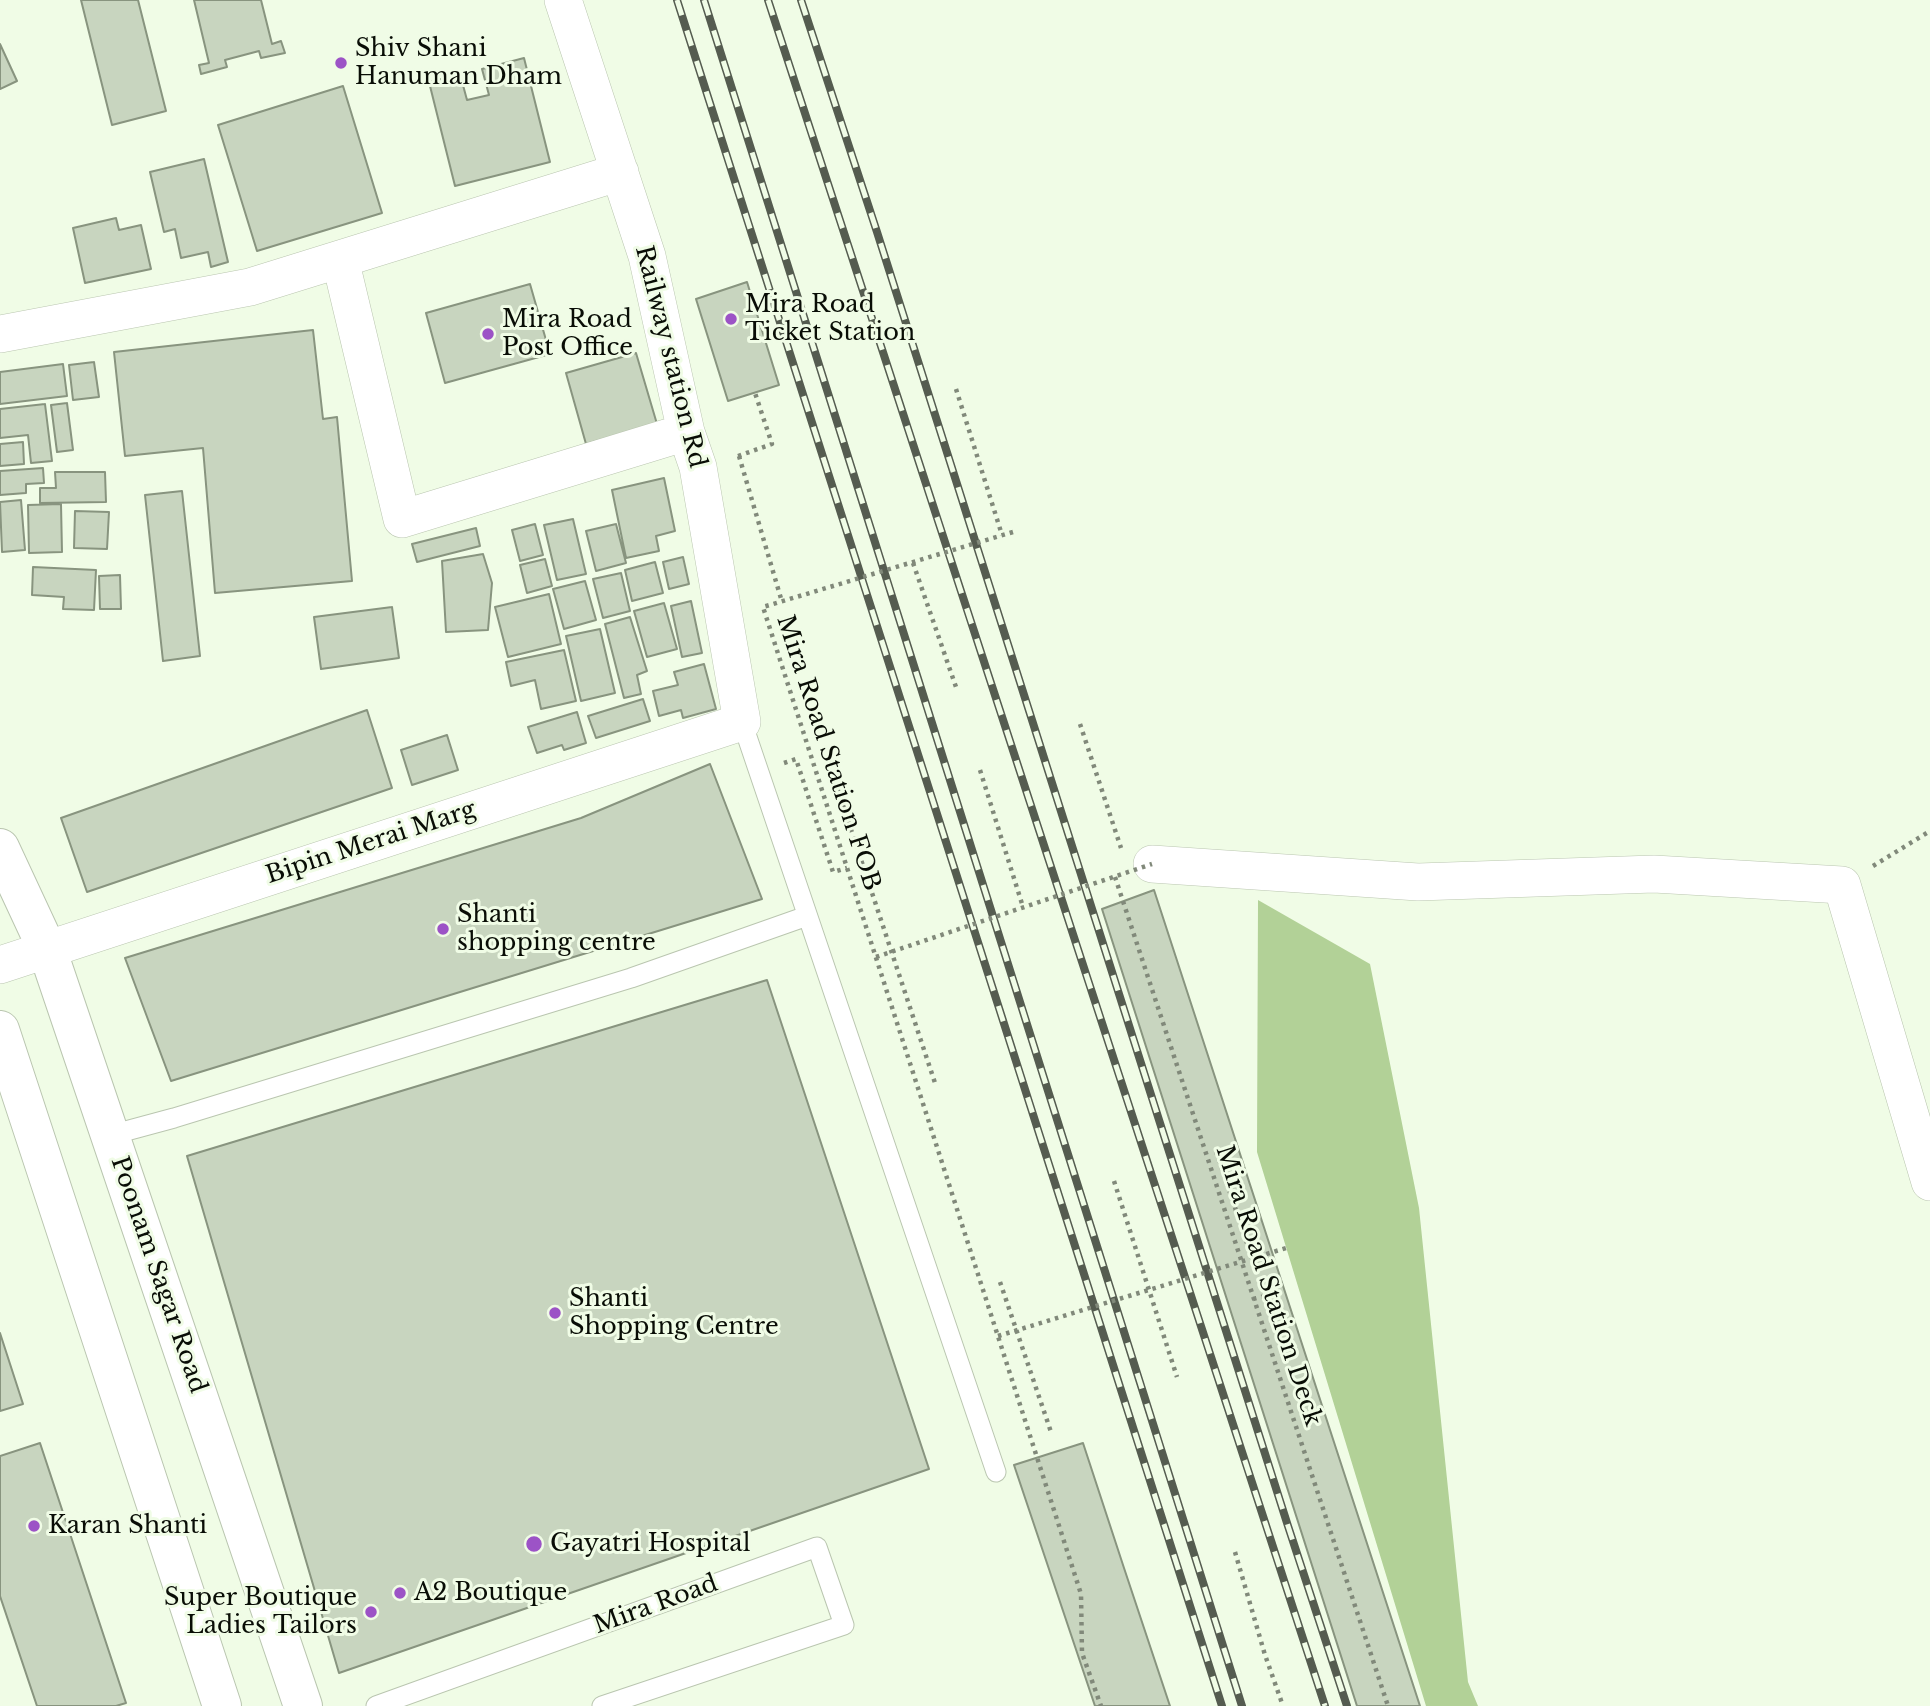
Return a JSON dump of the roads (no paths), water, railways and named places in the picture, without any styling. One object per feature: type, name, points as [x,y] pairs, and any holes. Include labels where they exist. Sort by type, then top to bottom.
[{"type":"main road","name":"Poonam Sagar Road","points":[[0,848],[47,949],[303,1706]]},
{"type":"main road","points":[[0,1030],[8,1084],[222,1706]]},
{"type":"street","name":"Railway station Rd","points":[[563,0],[647,256],[686,432],[698,467],[742,722]]},
{"type":"street","points":[[0,334],[250,287],[620,172]]},
{"type":"street","points":[[340,259],[402,519],[686,432]]},
{"type":"street","name":"Bipin Merai Marg","points":[[0,965],[742,722]]},
{"type":"street","points":[[1140,868],[1418,882],[1654,874],[1842,884],[1930,1182]]},
{"type":"lane","points":[[742,722],[996,1472]]},
{"type":"lane","points":[[111,1135],[631,978],[807,916]]},
{"type":"lane","name":"Mira Road","points":[[376,1706],[817,1547],[844,1625],[602,1706]]},
{"type":"railway","points":[[677,0],[1222,1706]]},
{"type":"railway","points":[[704,0],[1242,1706]]},
{"type":"railway","points":[[768,0],[1325,1706]]},
{"type":"railway","points":[[801,0],[1347,1706]]},
{"type":"place","name":"Shiv Shani Hanuman Dham","points":[[341,63]]},
{"type":"place","name":"Mira Road Ticket Station","points":[[731,319]]},
{"type":"place","name":"Mira Road Post Office","points":[[488,334]]},
{"type":"place","name":"Shanti shopping centre","points":[[443,929]]},
{"type":"place","name":"Shanti Shopping Centre","points":[[555,1313]]},
{"type":"place","name":"Karan Shanti","points":[[34,1526]]},
{"type":"place","name":"Gayatri Hospital","points":[[534,1544]]},
{"type":"place","name":"A2 Boutique","points":[[400,1593]]},
{"type":"place","name":"Super Boutique Ladies Tailors","points":[[371,1612]]}]
